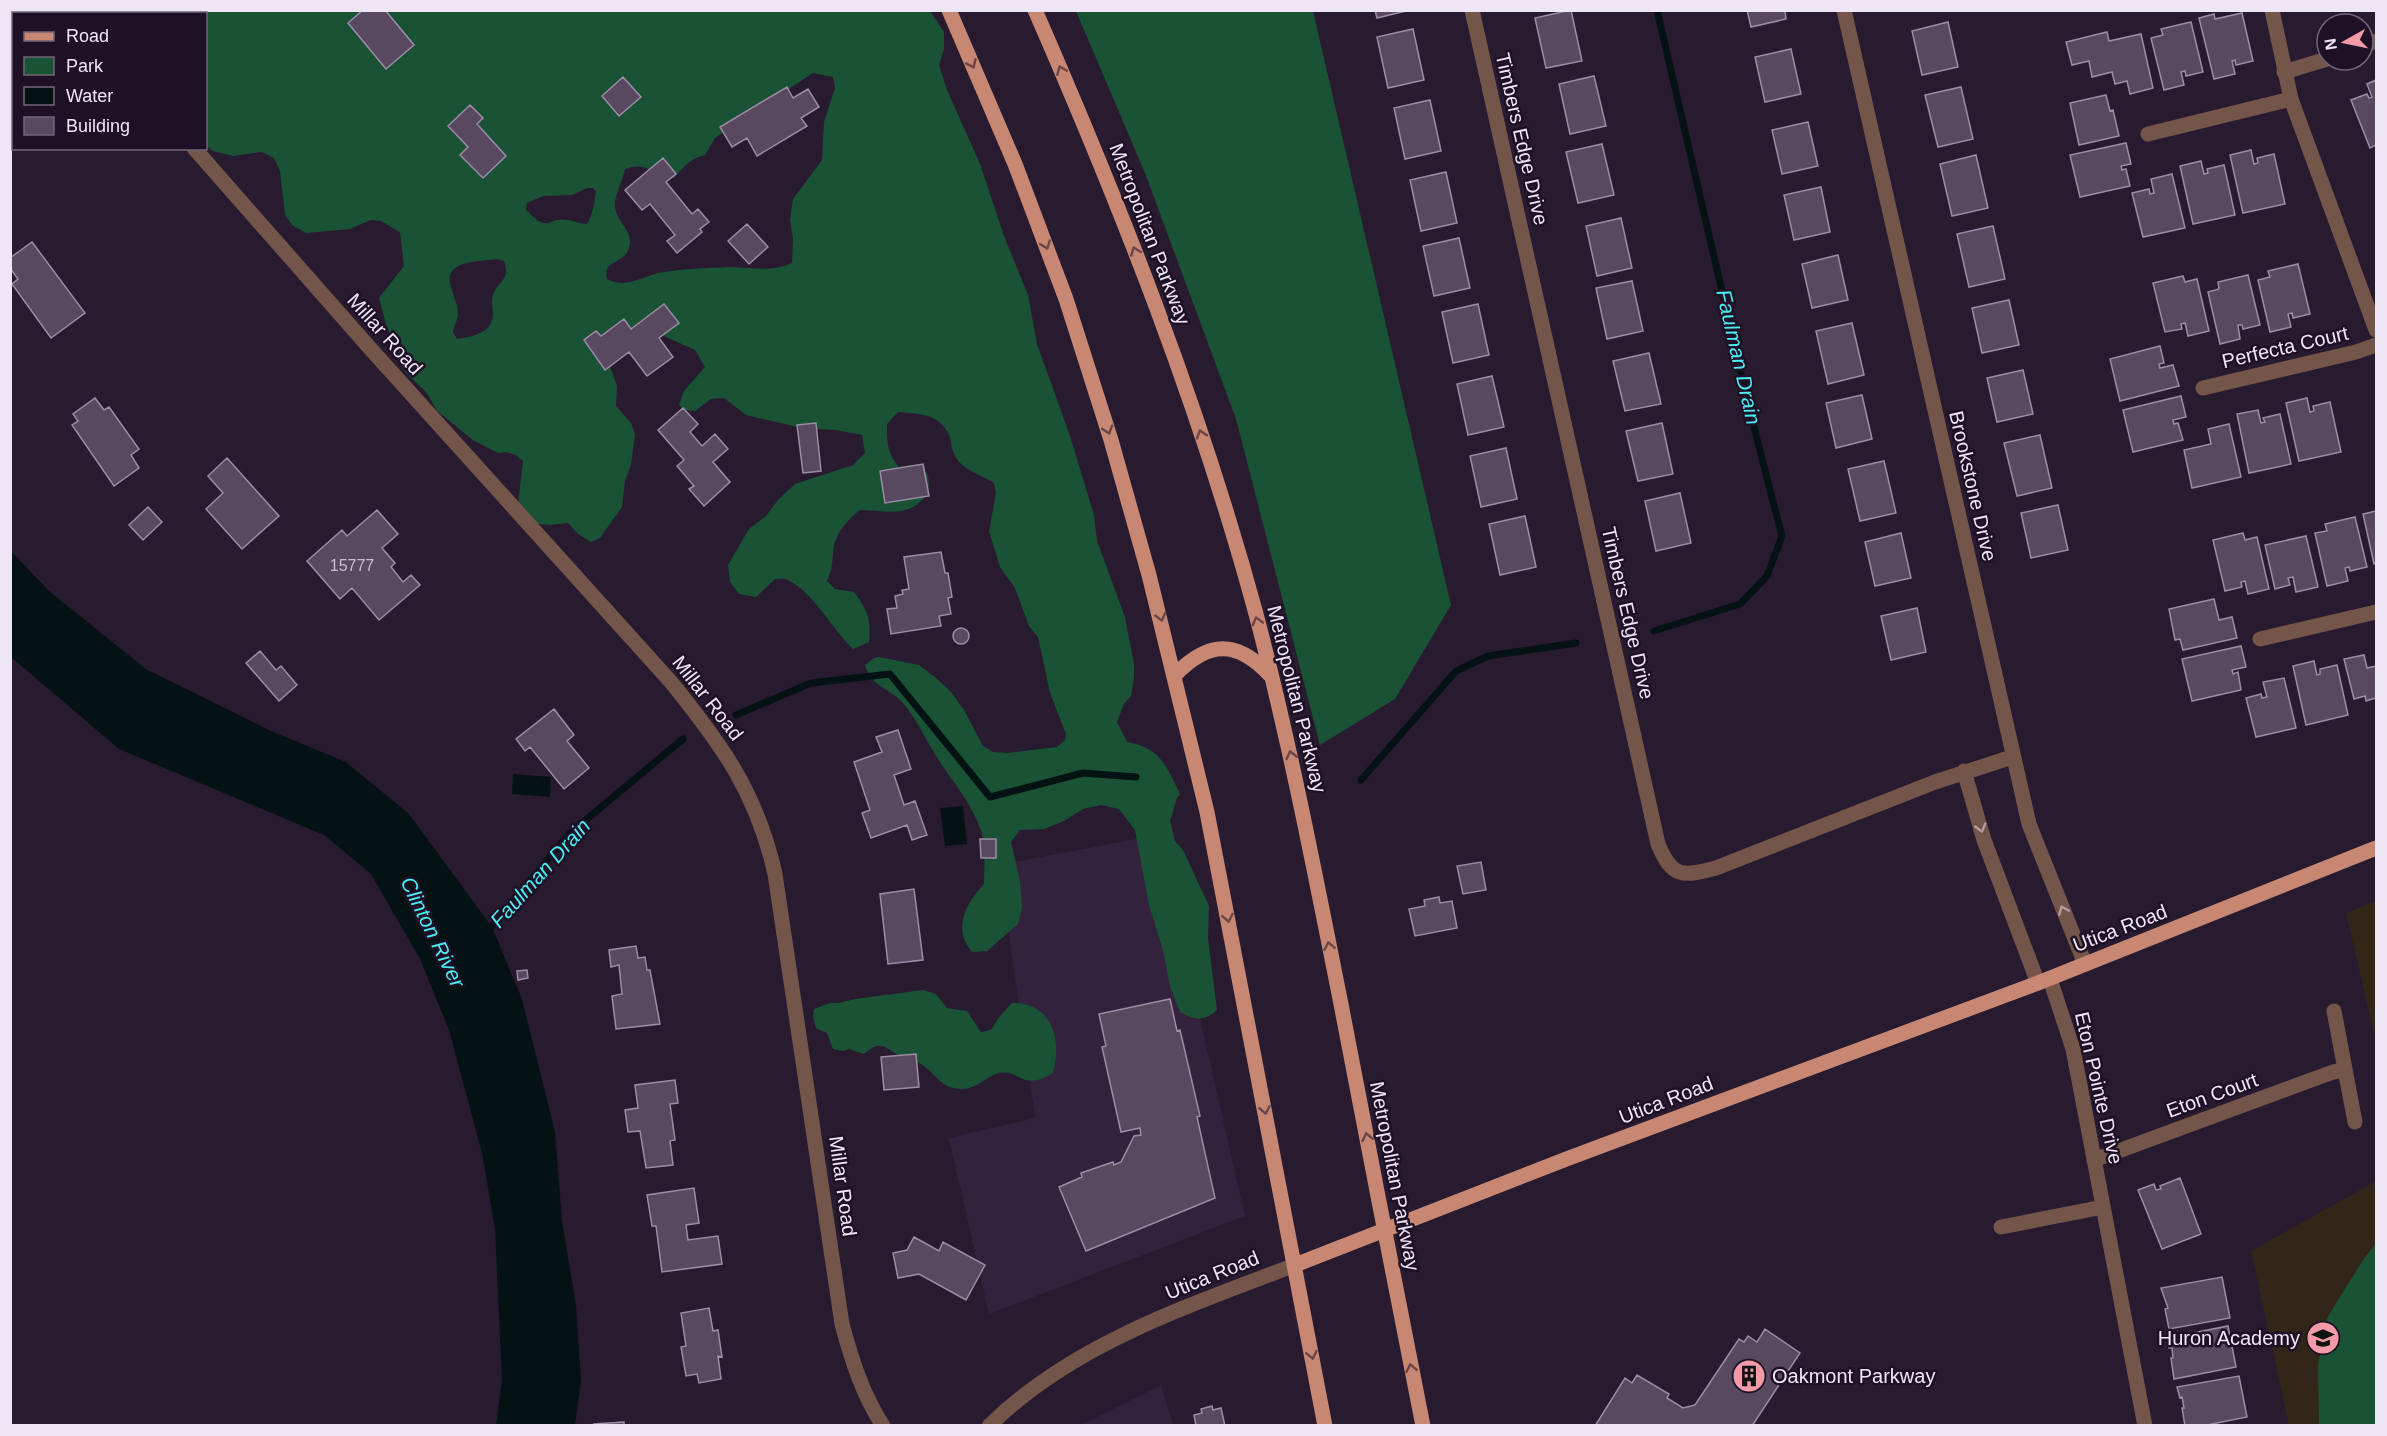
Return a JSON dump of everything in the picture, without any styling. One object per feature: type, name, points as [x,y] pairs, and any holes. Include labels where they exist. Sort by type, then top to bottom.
[{"type":"main road","points":[[949,10],[1015,164],[1066,299],[1111,440],[1149,574],[1211,832],[1325,1425]]},
{"type":"main road","name":"Metropolitan Parkway","points":[[1035,10],[1118,206],[1188,395],[1235,542],[1272,678],[1308,834],[1423,1425]]},
{"type":"main road","points":[[1175,675],[1198,656],[1211,650],[1226,649],[1241,652],[1255,659],[1272,678]]},
{"type":"main road","name":"Utica Road","points":[[1295,1264],[1384,1228],[2044,981],[2376,848]]},
{"type":"street","name":"Timbers Edge Drive","points":[[1472,10],[1658,844],[1665,862],[1676,872],[1694,874],[1716,868],[1964,771],[2012,757]]},
{"type":"street","name":"Brookstone Drive","points":[[1844,10],[2012,757],[2029,824],[2085,964]]},
{"type":"street","points":[[2271,10],[2291,99],[2376,330]]},
{"type":"street","points":[[2284,72],[2315,63]]},
{"type":"street","points":[[2148,134],[2291,99]]},
{"type":"street","name":"Millar Road","points":[[196,150],[368,346],[671,682],[707,726],[734,766],[752,800],[768,839],[776,874],[842,1324],[866,1398],[883,1425]]},
{"type":"street","name":"Perfecta Court","points":[[2203,388],[2356,352],[2376,345]]},
{"type":"street","points":[[2260,639],[2376,612]]},
{"type":"street","points":[[1964,771],[1984,840],[2044,981]]},
{"type":"street","name":"Eton Pointe Drive","points":[[2044,981],[2073,1049],[2145,1425]]},
{"type":"street","points":[[2334,1011],[2355,1122]]},
{"type":"street","name":"Eton Court","points":[[2094,1160],[2333,1072],[2345,1070]]},
{"type":"street","points":[[2001,1227],[2103,1207]]},
{"type":"street","name":"Utica Road","points":[[989,1425],[1036,1386],[1083,1356],[1149,1322],[1295,1264]]},
{"type":"shaded area","points":[[1158,835],[1245,1216],[989,1314],[949,1138],[1035,1118],[999,865]]},
{"type":"shaded area","points":[[2376,901],[2376,1042],[2346,913]]},
{"type":"shaded area","name":"Huron Academy","points":[[2376,1181],[2376,1425],[2289,1425],[2251,1251]]},
{"type":"shaded area","points":[[1161,1385],[1173,1425],[1081,1425]]},
{"type":"green space","points":[[101,11],[930,11],[944,32],[944,49],[939,65],[947,90],[980,164],[1004,236],[1028,295],[1037,344],[1070,436],[1094,515],[1097,541],[1125,617],[1134,664],[1134,677],[1131,696],[1124,704],[1117,722],[1127,742],[1148,749],[1161,760],[1180,794],[1170,821],[1175,841],[1183,850],[1209,906],[1208,938],[1217,1010],[1199,1019],[1180,1012],[1170,986],[1163,950],[1149,905],[1135,830],[1119,809],[1101,805],[1083,809],[1064,821],[1044,829],[1020,830],[1011,842],[1020,881],[1022,908],[1018,924],[987,951],[972,952],[966,943],[962,925],[964,916],[977,891],[984,884],[982,834],[973,812],[908,709],[898,698],[872,679],[865,665],[879,657],[919,665],[951,692],[964,710],[983,746],[993,752],[1008,753],[1057,747],[1065,740],[1066,734],[1050,693],[1038,637],[1029,626],[1015,588],[1000,567],[989,531],[996,493],[994,483],[967,469],[958,461],[944,426],[927,416],[898,412],[887,424],[888,447],[899,467],[911,465],[927,473],[929,487],[927,493],[916,505],[902,511],[860,510],[838,534],[827,581],[835,589],[854,592],[863,604],[869,621],[869,642],[853,649],[806,593],[797,586],[786,579],[775,579],[756,597],[739,594],[730,582],[728,565],[749,529],[766,516],[778,500],[795,484],[853,465],[865,453],[862,435],[836,430],[802,428],[746,415],[724,398],[711,399],[695,411],[685,410],[679,405],[684,391],[705,367],[695,350],[644,327],[624,329],[606,355],[617,386],[616,406],[631,423],[635,434],[622,507],[600,538],[591,542],[578,534],[568,523],[550,525],[530,523],[518,504],[523,461],[516,455],[506,452],[498,453],[473,440],[437,411],[427,393],[406,373],[386,324],[379,298],[404,266],[400,232],[381,221],[371,220],[350,229],[306,233],[292,225],[285,215],[280,171],[274,158],[262,152],[233,156],[213,151],[207,146],[207,12]],"holes":[[[813,73],[833,77],[835,88],[824,122],[822,160],[793,199],[790,220],[793,239],[792,263],[768,269],[728,267],[672,271],[621,283],[607,279],[608,268],[623,257],[630,242],[615,205],[625,169],[641,167],[649,169],[663,179],[674,178],[696,158],[705,155],[715,138]],[[587,188],[593,188],[596,192],[592,213],[587,224],[561,219],[544,223],[526,210],[527,203],[543,196],[572,195]],[[497,259],[504,261],[506,273],[493,295],[492,321],[480,333],[457,339],[453,332],[458,314],[451,287],[452,272],[464,264]]]},
{"type":"green space","points":[[1076,11],[1313,11],[1451,605],[1395,699],[1320,745],[1236,419],[1145,173]]},
{"type":"green space","points":[[923,990],[936,994],[947,1008],[967,1011],[981,1032],[991,1030],[1012,1003],[1037,1009],[1045,1016],[1055,1036],[1056,1061],[1053,1073],[1042,1078],[1027,1080],[1004,1072],[966,1089],[954,1088],[944,1084],[918,1062],[899,1056],[883,1046],[877,1046],[864,1054],[849,1049],[843,1051],[833,1049],[827,1033],[816,1028],[814,1009],[830,1003]]},
{"type":"green space","points":[[2376,1243],[2376,1425],[2319,1425],[2318,1365],[2327,1318]]},
{"type":"water","name":"Clinton River","points":[[11,551],[49,591],[146,669],[271,731],[346,762],[409,814],[492,927],[522,999],[555,1132],[562,1221],[576,1305],[581,1381],[575,1425],[496,1425],[502,1380],[495,1229],[482,1153],[449,1030],[420,959],[371,874],[324,835],[119,749],[11,657]]},
{"type":"water","points":[[513,774],[551,777],[550,797],[512,794]]},
{"type":"water","points":[[963,806],[967,844],[945,846],[940,808]]},
{"type":"building","points":[[363,10],[385,10],[414,45],[386,69],[348,23]]},
{"type":"building","points":[[1375,10],[1410,10],[1377,18]]},
{"type":"building","points":[[1571,10],[1582,61],[1546,68],[1535,18]]},
{"type":"building","points":[[1747,10],[1785,10],[1786,19],[1751,27]]},
{"type":"building","points":[[2242,13],[2253,61],[2236,65],[2235,60],[2232,61],[2235,74],[2214,79],[2199,18],[2214,14],[2215,19]]},
{"type":"building","points":[[1948,22],[1958,67],[1922,75],[1912,31]]},
{"type":"building","points":[[2191,22],[2203,72],[2186,76],[2185,71],[2181,72],[2184,85],[2164,90],[2151,38],[2163,35],[2161,29]]},
{"type":"building","points":[[1413,29],[1424,80],[1388,88],[1377,37]]},
{"type":"building","points":[[2107,32],[2109,41],[2141,34],[2153,88],[2130,94],[2127,81],[2115,84],[2112,72],[2092,77],[2089,61],[2072,65],[2066,42]]},
{"type":"building","points":[[1791,49],[1801,94],[1765,102],[1755,57]]},
{"type":"building","points":[[1594,76],[1606,126],[1570,134],[1559,84]]},
{"type":"building","points":[[623,77],[641,97],[619,116],[602,96]]},
{"type":"building","points":[[2376,80],[2376,145],[2370,148],[2351,100],[2367,94],[2369,98],[2372,97],[2367,84]]},
{"type":"building","points":[[10,84],[12,97],[10,98]]},
{"type":"building","points":[[787,87],[793,98],[808,89],[819,107],[801,118],[807,126],[757,156],[747,138],[732,147],[720,127]]},
{"type":"building","points":[[1961,87],[1973,139],[1938,147],[1925,95]]},
{"type":"building","points":[[2106,95],[2110,111],[2113,110],[2119,136],[2079,145],[2070,103]]},
{"type":"building","points":[[1430,100],[1441,151],[1405,159],[1394,108]]},
{"type":"building","points":[[470,105],[483,118],[477,124],[506,156],[483,178],[460,155],[468,147],[448,126]]},
{"type":"building","points":[[1808,122],[1818,166],[1782,174],[1772,130]]},
{"type":"building","points":[[2126,143],[2131,164],[2121,166],[2122,170],[2126,169],[2130,186],[2080,197],[2070,155]]},
{"type":"building","points":[[1602,144],[1614,195],[1578,203],[1566,152]]},
{"type":"building","points":[[2251,150],[2254,164],[2258,163],[2257,158],[2274,154],[2285,204],[2243,213],[2230,155]]},
{"type":"building","points":[[1976,155],[1988,208],[1952,216],[1940,164]]},
{"type":"building","points":[[663,158],[676,174],[666,182],[692,214],[698,209],[709,222],[700,229],[702,232],[677,253],[667,241],[675,235],[650,204],[642,210],[625,190]]},
{"type":"building","points":[[2201,161],[2204,174],[2208,173],[2207,169],[2224,165],[2235,215],[2193,224],[2180,166]]},
{"type":"building","points":[[1446,172],[1457,223],[1421,231],[1410,180]]},
{"type":"building","points":[[2172,174],[2185,228],[2143,237],[2132,193],[2149,189],[2150,194],[2154,193],[2151,179]]},
{"type":"building","points":[[1821,187],[1830,232],[1794,240],[1784,195]]},
{"type":"building","points":[[1621,218],[1632,268],[1597,276],[1586,226]]},
{"type":"building","points":[[747,224],[768,247],[749,264],[728,241]]},
{"type":"building","points":[[1993,226],[2005,279],[1969,287],[1957,234]]},
{"type":"building","points":[[1459,238],[1470,288],[1434,296],[1423,246]]},
{"type":"building","points":[[32,242],[85,313],[51,338],[12,284],[18,279],[10,268],[10,258]]},
{"type":"building","points":[[1838,255],[1848,300],[1812,308],[1802,264]]},
{"type":"building","points":[[2298,264],[2310,314],[2293,318],[2292,313],[2288,314],[2291,327],[2270,332],[2258,280],[2270,277],[2268,271]]},
{"type":"building","points":[[2248,275],[2260,325],[2243,329],[2242,325],[2238,325],[2240,339],[2220,344],[2208,292],[2219,289],[2218,282]]},
{"type":"building","points":[[2183,276],[2185,282],[2197,279],[2209,331],[2188,336],[2185,323],[2181,324],[2182,329],[2165,332],[2153,283]]},
{"type":"building","points":[[1632,281],[1643,331],[1607,339],[1596,288]]},
{"type":"building","points":[[2009,300],[2019,345],[1982,353],[1972,308]]},
{"type":"building","points":[[664,304],[679,323],[659,338],[673,357],[647,376],[629,352],[605,370],[584,340],[596,331],[601,336],[624,319],[631,329]]},
{"type":"building","points":[[1478,304],[1489,355],[1453,363],[1442,312]]},
{"type":"building","points":[[1852,323],[1864,375],[1828,384],[1816,331]]},
{"type":"building","points":[[2160,346],[2164,363],[2159,364],[2160,368],[2173,365],[2179,386],[2120,401],[2110,359]]},
{"type":"building","points":[[1649,353],[1661,404],[1625,411],[1613,361]]},
{"type":"building","points":[[2023,370],[2033,414],[1997,422],[1987,378]]},
{"type":"building","points":[[1492,376],[1504,427],[1468,435],[1457,384]]},
{"type":"building","points":[[1862,395],[1872,439],[1836,448],[1826,403]]},
{"type":"building","points":[[2181,396],[2186,417],[2173,420],[2174,424],[2178,423],[2183,440],[2133,452],[2123,410]]},
{"type":"building","points":[[95,398],[104,410],[109,407],[139,449],[131,455],[139,468],[114,486],[72,425],[78,421],[73,414]]},
{"type":"building","points":[[2307,398],[2310,412],[2314,411],[2313,406],[2330,402],[2341,452],[2299,461],[2286,403]]},
{"type":"building","points":[[683,408],[698,424],[690,432],[702,446],[715,434],[728,449],[713,462],[730,482],[704,506],[689,489],[694,486],[677,466],[684,460],[658,430]]},
{"type":"building","points":[[2258,410],[2261,423],[2265,422],[2263,418],[2280,414],[2291,464],[2249,473],[2237,414]]},
{"type":"building","points":[[816,423],[821,471],[803,473],[797,425]]},
{"type":"building","points":[[1662,423],[1673,474],[1638,481],[1626,431]]},
{"type":"building","points":[[2229,424],[2241,477],[2192,488],[2184,450],[2211,444],[2208,429]]},
{"type":"building","points":[[2040,435],[2052,488],[2017,496],[2004,443]]},
{"type":"building","points":[[1506,448],[1517,499],[1481,507],[1470,456]]},
{"type":"building","points":[[227,458],[279,516],[242,549],[206,509],[223,493],[208,476]]},
{"type":"building","points":[[1884,461],[1896,513],[1860,521],[1848,469]]},
{"type":"building","points":[[923,464],[929,496],[885,503],[880,471]]},
{"type":"building","points":[[1680,493],[1691,543],[1656,551],[1645,501]]},
{"type":"building","points":[[2058,505],[2068,550],[2031,558],[2021,513]]},
{"type":"building","points":[[148,507],[162,522],[143,540],[129,525]]},
{"type":"building","points":[[377,510],[398,534],[382,548],[395,563],[391,567],[403,582],[411,575],[420,585],[379,620],[352,588],[340,599],[307,561],[342,530],[347,536]]},
{"type":"building","points":[[2376,511],[2376,563],[2374,564],[2363,514]]},
{"type":"building","points":[[1525,516],[1536,567],[1500,575],[1489,524]]},
{"type":"building","points":[[2355,517],[2367,567],[2350,571],[2349,567],[2345,568],[2348,581],[2327,586],[2315,533],[2327,531],[2325,524]]},
{"type":"building","points":[[1901,533],[1911,578],[1875,586],[1865,542]]},
{"type":"building","points":[[2243,533],[2245,540],[2257,537],[2269,589],[2248,594],[2245,581],[2241,582],[2242,587],[2225,591],[2213,540]]},
{"type":"building","points":[[2306,536],[2318,587],[2296,592],[2293,577],[2288,578],[2290,585],[2275,589],[2265,545]]},
{"type":"building","points":[[941,552],[945,573],[948,573],[952,597],[948,598],[951,614],[939,616],[941,626],[891,634],[887,609],[897,608],[895,596],[903,594],[902,590],[909,589],[904,557]]},
{"type":"building","points":[[2214,599],[2219,620],[2232,617],[2237,638],[2183,650],[2180,639],[2175,640],[2169,609]]},
{"type":"building","points":[[1917,608],[1926,652],[1891,660],[1881,616]]},
{"type":"building","points":[[958,628],[964,628],[969,636],[967,642],[958,644],[953,639],[953,633]]},
{"type":"building","points":[[2241,646],[2246,667],[2232,670],[2233,674],[2238,672],[2241,690],[2192,701],[2182,659]]},
{"type":"building","points":[[260,651],[276,670],[281,666],[297,685],[279,701],[246,663]]},
{"type":"building","points":[[2364,655],[2367,668],[2376,666],[2376,698],[2366,701],[2365,696],[2354,699],[2344,659]]},
{"type":"building","points":[[2314,661],[2317,675],[2320,674],[2320,669],[2337,665],[2348,715],[2306,725],[2293,666]]},
{"type":"building","points":[[2284,678],[2296,728],[2256,737],[2246,698],[2261,694],[2262,698],[2267,697],[2263,682]]},
{"type":"building","points":[[554,709],[574,735],[567,741],[589,768],[564,789],[530,747],[525,751],[516,739]]},
{"type":"building","points":[[898,730],[911,769],[894,775],[904,805],[915,801],[927,835],[912,840],[907,825],[871,838],[862,813],[870,810],[854,762],[882,752],[876,737]]},
{"type":"building","points":[[980,839],[996,839],[996,858],[981,858]]},
{"type":"building","points":[[1481,862],[1486,890],[1463,894],[1457,866]]},
{"type":"building","points":[[914,889],[923,960],[888,964],[880,894]]},
{"type":"building","points":[[1439,897],[1440,903],[1452,901],[1457,928],[1415,936],[1409,909],[1425,906],[1424,900]]},
{"type":"building","points":[[636,946],[638,958],[645,957],[647,970],[650,970],[660,1024],[616,1029],[612,996],[622,994],[619,965],[611,967],[609,950]]},
{"type":"building","points":[[527,970],[528,978],[518,980],[517,971]]},
{"type":"building","points":[[1170,999],[1177,1031],[1180,1030],[1200,1116],[1197,1117],[1215,1198],[1086,1251],[1059,1187],[1082,1177],[1081,1173],[1113,1162],[1114,1165],[1121,1162],[1134,1136],[1141,1135],[1140,1128],[1121,1132],[1102,1047],[1106,1046],[1099,1014]]},
{"type":"building","points":[[916,1054],[919,1087],[884,1090],[881,1057]]},
{"type":"building","points":[[675,1080],[678,1103],[670,1104],[675,1140],[670,1141],[673,1165],[646,1168],[640,1131],[628,1132],[625,1110],[638,1108],[635,1085]]},
{"type":"building","points":[[2180,1178],[2201,1234],[2162,1249],[2138,1190],[2154,1184],[2156,1190],[2161,1189],[2160,1186]]},
{"type":"building","points":[[694,1188],[699,1223],[686,1225],[688,1240],[718,1236],[722,1264],[662,1272],[656,1226],[652,1226],[647,1195]]},
{"type":"building","points":[[914,1237],[939,1251],[943,1242],[985,1265],[966,1300],[919,1274],[898,1278],[893,1253],[907,1250]]},
{"type":"building","points":[[2222,1277],[2230,1318],[2169,1329],[2165,1309],[2168,1308],[2161,1288]]},
{"type":"building","points":[[709,1308],[713,1331],[718,1330],[722,1357],[718,1356],[721,1379],[699,1383],[697,1374],[686,1376],[681,1347],[686,1346],[681,1313]]},
{"type":"building","points":[[2228,1326],[2236,1367],[2174,1379],[2172,1348],[2169,1348],[2167,1338]]},
{"type":"building","name":"Oakmont Parkway","points":[[1765,1329],[1800,1353],[1752,1426],[1595,1426],[1625,1378],[1632,1383],[1637,1375],[1669,1394],[1667,1398],[1683,1408],[1695,1405],[1739,1339],[1744,1342],[1748,1336],[1757,1342]]},
{"type":"building","points":[[2239,1376],[2247,1417],[2202,1426],[2185,1426],[2182,1397],[2180,1398],[2177,1387]]},
{"type":"building","points":[[1212,1406],[1213,1410],[1221,1408],[1225,1426],[1196,1426],[1194,1415],[1202,1413],[1201,1409]]},
{"type":"building","points":[[624,1422],[624,1426],[594,1426],[594,1424]]},
{"type":"waterway","name":"Faulman Drain","points":[[1654,631],[1740,604],[1767,576],[1782,536],[1749,408],[1657,10]]},
{"type":"waterway","name":"Faulman Drain","points":[[1361,780],[1456,671],[1488,656],[1576,643]]},
{"type":"waterway","name":"Faulman Drain","points":[[736,715],[811,683],[890,674],[990,797],[1083,773],[1136,777]]},
{"type":"waterway","name":"Faulman Drain","points":[[487,932],[570,833],[683,739]]},
{"type":"place","name":"Huron Academy","points":[[2323,1338]]},
{"type":"place","name":"Oakmont Parkway","points":[[1749,1376]]}]
